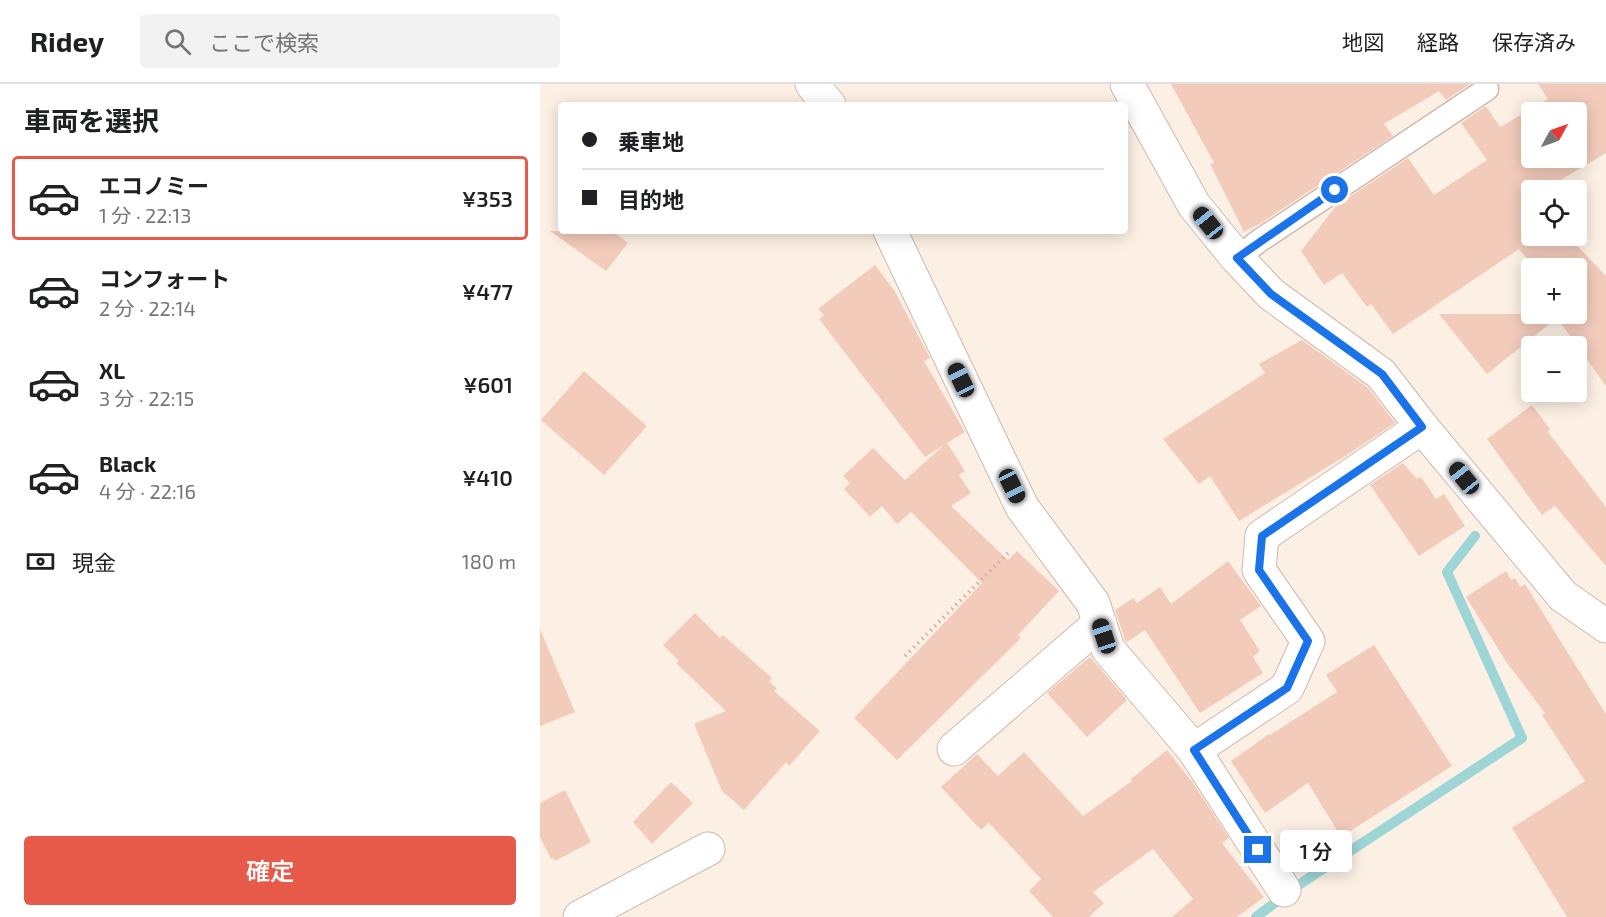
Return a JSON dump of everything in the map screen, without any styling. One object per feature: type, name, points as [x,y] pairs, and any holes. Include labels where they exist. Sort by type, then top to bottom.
[{"type":"street","points":[[812,84],[827,102]]},
{"type":"street","points":[[1126,84],[1194,205],[1237,258],[1271,294],[1382,374],[1422,427],[1563,596],[1606,626]]},
{"type":"street","points":[[891,234],[1022,507],[1093,603],[1108,649],[1194,750],[1284,890]]},
{"type":"street","points":[[1194,750],[1287,688],[1308,641],[1259,570],[1262,536],[1422,427]]},
{"type":"street","points":[[954,749],[1100,623]]},
{"type":"street","points":[[580,917],[708,849]]},
{"type":"lane","points":[[1237,258],[1490,86]]},
{"type":"path","points":[[905,656],[1035,525]]},
{"type":"building","points":[[1171,84],[1470,84],[1446,100],[1439,91],[1384,124],[1393,136],[1244,232],[1210,164],[1214,163]]},
{"type":"building","points":[[1538,84],[1606,84],[1606,153],[1587,164],[1587,102],[1543,102],[1548,99]]},
{"type":"building","points":[[1486,106],[1500,127],[1521,115],[1521,168],[1581,168],[1561,180],[1521,180],[1521,246],[1578,246],[1606,276],[1606,386],[1587,360],[1587,336],[1570,336],[1561,324],[1587,324],[1587,258],[1527,258],[1519,249],[1393,334],[1371,304],[1367,307],[1342,273],[1324,285],[1301,251],[1336,206],[1408,158],[1434,195],[1487,160],[1461,123]]},
{"type":"building","points":[[550,231],[558,231],[558,234],[617,234],[628,243],[606,271]]},
{"type":"building","points":[[875,265],[894,290],[930,358],[924,361],[965,432],[947,443],[965,471],[959,475],[971,493],[951,506],[1008,560],[1017,551],[1059,591],[1018,635],[1021,638],[897,760],[854,718],[982,583],[911,512],[897,524],[882,506],[870,517],[844,489],[850,483],[843,476],[873,448],[905,480],[944,445],[925,457],[819,319],[824,315],[818,309]]},
{"type":"building","points":[[1439,314],[1521,314],[1521,324],[1550,324],[1534,336],[1521,336],[1521,347],[1487,374]]},
{"type":"building","points":[[1302,340],[1368,388],[1395,423],[1239,521],[1210,476],[1199,484],[1163,439],[1265,373],[1259,364]]},
{"type":"building","points":[[584,371],[647,426],[604,475],[541,420]]},
{"type":"building","points":[[1532,405],[1550,429],[1548,432],[1606,507],[1606,566],[1555,506],[1542,515],[1487,439]]},
{"type":"building","points":[[1403,463],[1417,479],[1421,477],[1436,499],[1444,494],[1465,526],[1419,556],[1370,485]]},
{"type":"building","points":[[1228,561],[1261,606],[1240,620],[1260,651],[1253,657],[1263,673],[1200,713],[1145,630],[1127,642],[1125,640],[1115,610],[1133,598],[1137,603],[1160,587],[1171,604]]},
{"type":"building","points":[[1506,571],[1511,580],[1515,578],[1520,587],[1525,584],[1606,714],[1606,917],[1567,917],[1512,828],[1585,781],[1542,715],[1545,713],[1507,663],[1466,597]]},
{"type":"building","points":[[695,613],[720,638],[723,635],[772,678],[769,681],[777,689],[774,691],[820,731],[789,766],[786,762],[744,810],[722,791],[694,724],[726,711],[676,663],[679,661],[663,645]]},
{"type":"building","points":[[540,629],[575,712],[540,726]]},
{"type":"building","points":[[1374,645],[1452,766],[1341,837],[1308,783],[1265,813],[1231,761],[1269,734],[1337,692],[1326,675]]},
{"type":"building","points":[[1090,657],[1127,700],[1087,737],[1047,693]]},
{"type":"building","points":[[1167,750],[1193,783],[1229,838],[1222,843],[1264,897],[1237,917],[1172,917],[1193,899],[1153,849],[1093,892],[1104,903],[1089,917],[1053,917],[1029,891],[1041,879],[989,823],[981,830],[941,787],[977,754],[998,776],[1024,752],[1083,816],[1132,781],[1131,779]]},
{"type":"building","points":[[671,782],[693,803],[652,844],[633,822]]},
{"type":"building","points":[[565,790],[591,842],[555,861],[554,858],[551,859],[540,837],[540,803]]},
{"type":"waterway","points":[[1256,917],[1303,882],[1522,738],[1447,572],[1475,536]]},
{"type":"route","points":[[1258,850],[1194,750],[1287,688],[1308,641],[1259,570],[1262,536],[1422,427],[1382,374],[1271,294],[1237,258],[1335,190]]}]
